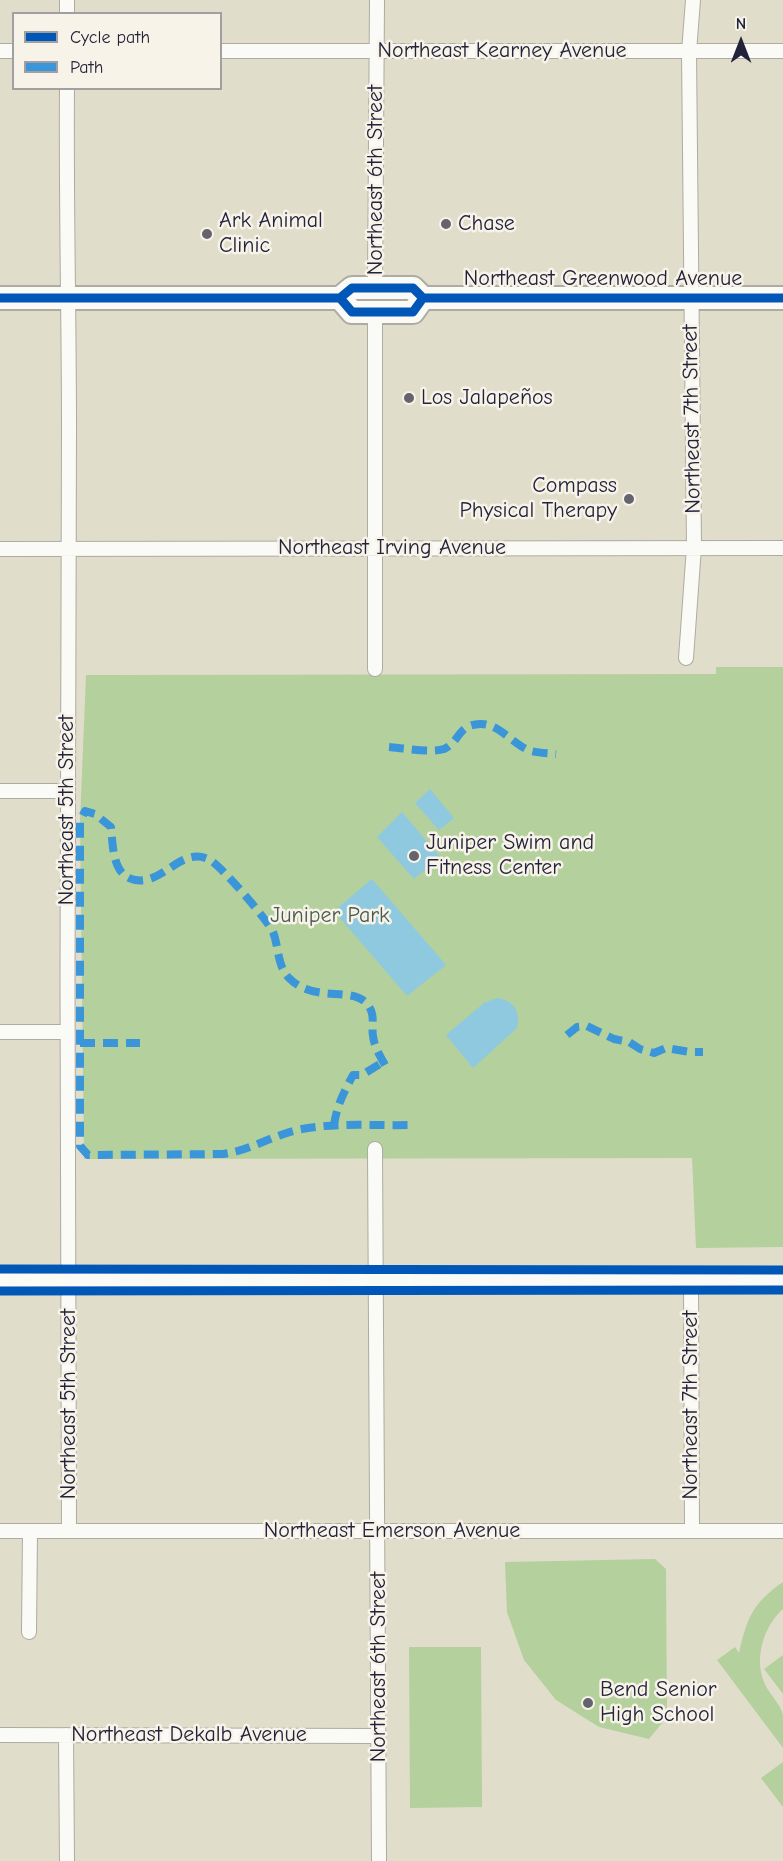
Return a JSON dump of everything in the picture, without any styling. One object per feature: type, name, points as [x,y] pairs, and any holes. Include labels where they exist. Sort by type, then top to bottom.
[{"type":"main road","name":"Northeast Greenwood Avenue","points":[[0,298],[340,298],[352,288],[413,288],[423,298],[783,298]]},
{"type":"main road","points":[[340,298],[352,312],[413,312],[423,298]]},
{"type":"street","name":"Northeast 6th Street","points":[[375,288],[377,0]]},
{"type":"street","name":"Northeast 7th Street","points":[[687,658],[694,547],[689,52],[693,0]]},
{"type":"street","name":"Northeast Kearney Avenue","points":[[222,51],[783,51]]},
{"type":"street","name":"Northeast 5th Street","points":[[67,90],[66,1032],[69,1531]]},
{"type":"street","points":[[375,312],[375,669]]},
{"type":"street","name":"Northeast Irving Avenue","points":[[0,549],[783,548]]},
{"type":"street","points":[[0,791],[67,791]]},
{"type":"street","points":[[0,1032],[66,1032]]},
{"type":"street","name":"Northeast 6th Street","points":[[375,1149],[380,1861]]},
{"type":"street","name":"Northeast 7th Street","points":[[691,1279],[692,1530]]},
{"type":"street","points":[[0,1280],[783,1279]]},
{"type":"street","name":"Northeast Emerson Avenue","points":[[0,1531],[783,1531]]},
{"type":"street","points":[[29,1632],[30,1531]]},
{"type":"street","points":[[66,1735],[67,1861]]},
{"type":"street","name":"Northeast Dekalb Avenue","points":[[0,1736],[378,1736]]},
{"type":"green space","name":"Juniper Park","points":[[716,667],[783,667],[783,1247],[696,1248],[692,1158],[84,1159],[80,821],[86,675],[716,674]]},
{"type":"green space","points":[[655,1559],[666,1569],[667,1717],[649,1739],[599,1727],[556,1700],[524,1660],[507,1612],[505,1562]]},
{"type":"green space","points":[[783,1582],[783,1609],[766,1633],[760,1662],[764,1682],[783,1715],[783,1748],[717,1660],[735,1647],[739,1653],[753,1612],[765,1597]]},
{"type":"green space","points":[[409,1647],[481,1647],[482,1807],[410,1808]]},
{"type":"green space","points":[[783,1655],[783,1694],[764,1669]]},
{"type":"green space","points":[[783,1762],[783,1807],[761,1778]]},
{"type":"water","points":[[430,789],[454,818],[439,830],[415,803]]},
{"type":"water","points":[[402,812],[440,857],[414,879],[377,837]]},
{"type":"water","points":[[372,879],[446,965],[407,996],[334,911]]},
{"type":"water","points":[[497,998],[508,1001],[515,1008],[518,1017],[517,1028],[473,1068],[446,1035],[484,1003]]},
{"type":"marked path","points":[[389,747],[444,749],[467,727],[480,724],[499,730],[528,750],[556,754]]},
{"type":"marked path","points":[[385,1065],[375,1043],[373,1016],[368,1005],[353,996],[310,990],[299,986],[289,978],[282,968],[275,938],[269,925],[216,864],[200,857],[190,858],[155,877],[145,880],[127,877],[122,873],[115,859],[111,827],[95,814],[85,811],[80,821],[80,1146],[88,1155],[223,1154],[242,1150],[297,1130],[340,1125],[412,1125]]},
{"type":"marked path","points":[[567,1035],[577,1027],[587,1026],[614,1039],[629,1042],[640,1049],[654,1053],[666,1048],[703,1052]]},
{"type":"marked path","points":[[80,1043],[140,1043]]},
{"type":"marked path","points":[[334,1126],[339,1106],[353,1075],[362,1075],[383,1062]]},
{"type":"cycle path","points":[[0,298],[340,298],[352,288],[413,288],[423,298],[783,298]]},
{"type":"cycle path","points":[[340,298],[352,312],[413,312],[423,298]]},
{"type":"cycle path","points":[[0,1269],[783,1270]]},
{"type":"cycle path","points":[[0,1291],[783,1290]]},
{"type":"place","name":"Chase","points":[[446,224]]},
{"type":"place","name":"Ark Animal Clinic","points":[[207,234]]},
{"type":"place","name":"Los Jalapeños","points":[[409,398]]},
{"type":"place","name":"Compass Physical Therapy","points":[[629,499]]},
{"type":"place","name":"Juniper Swim and Fitness Center","points":[[414,856]]},
{"type":"place","name":"Bend Senior High School","points":[[588,1703]]}]
